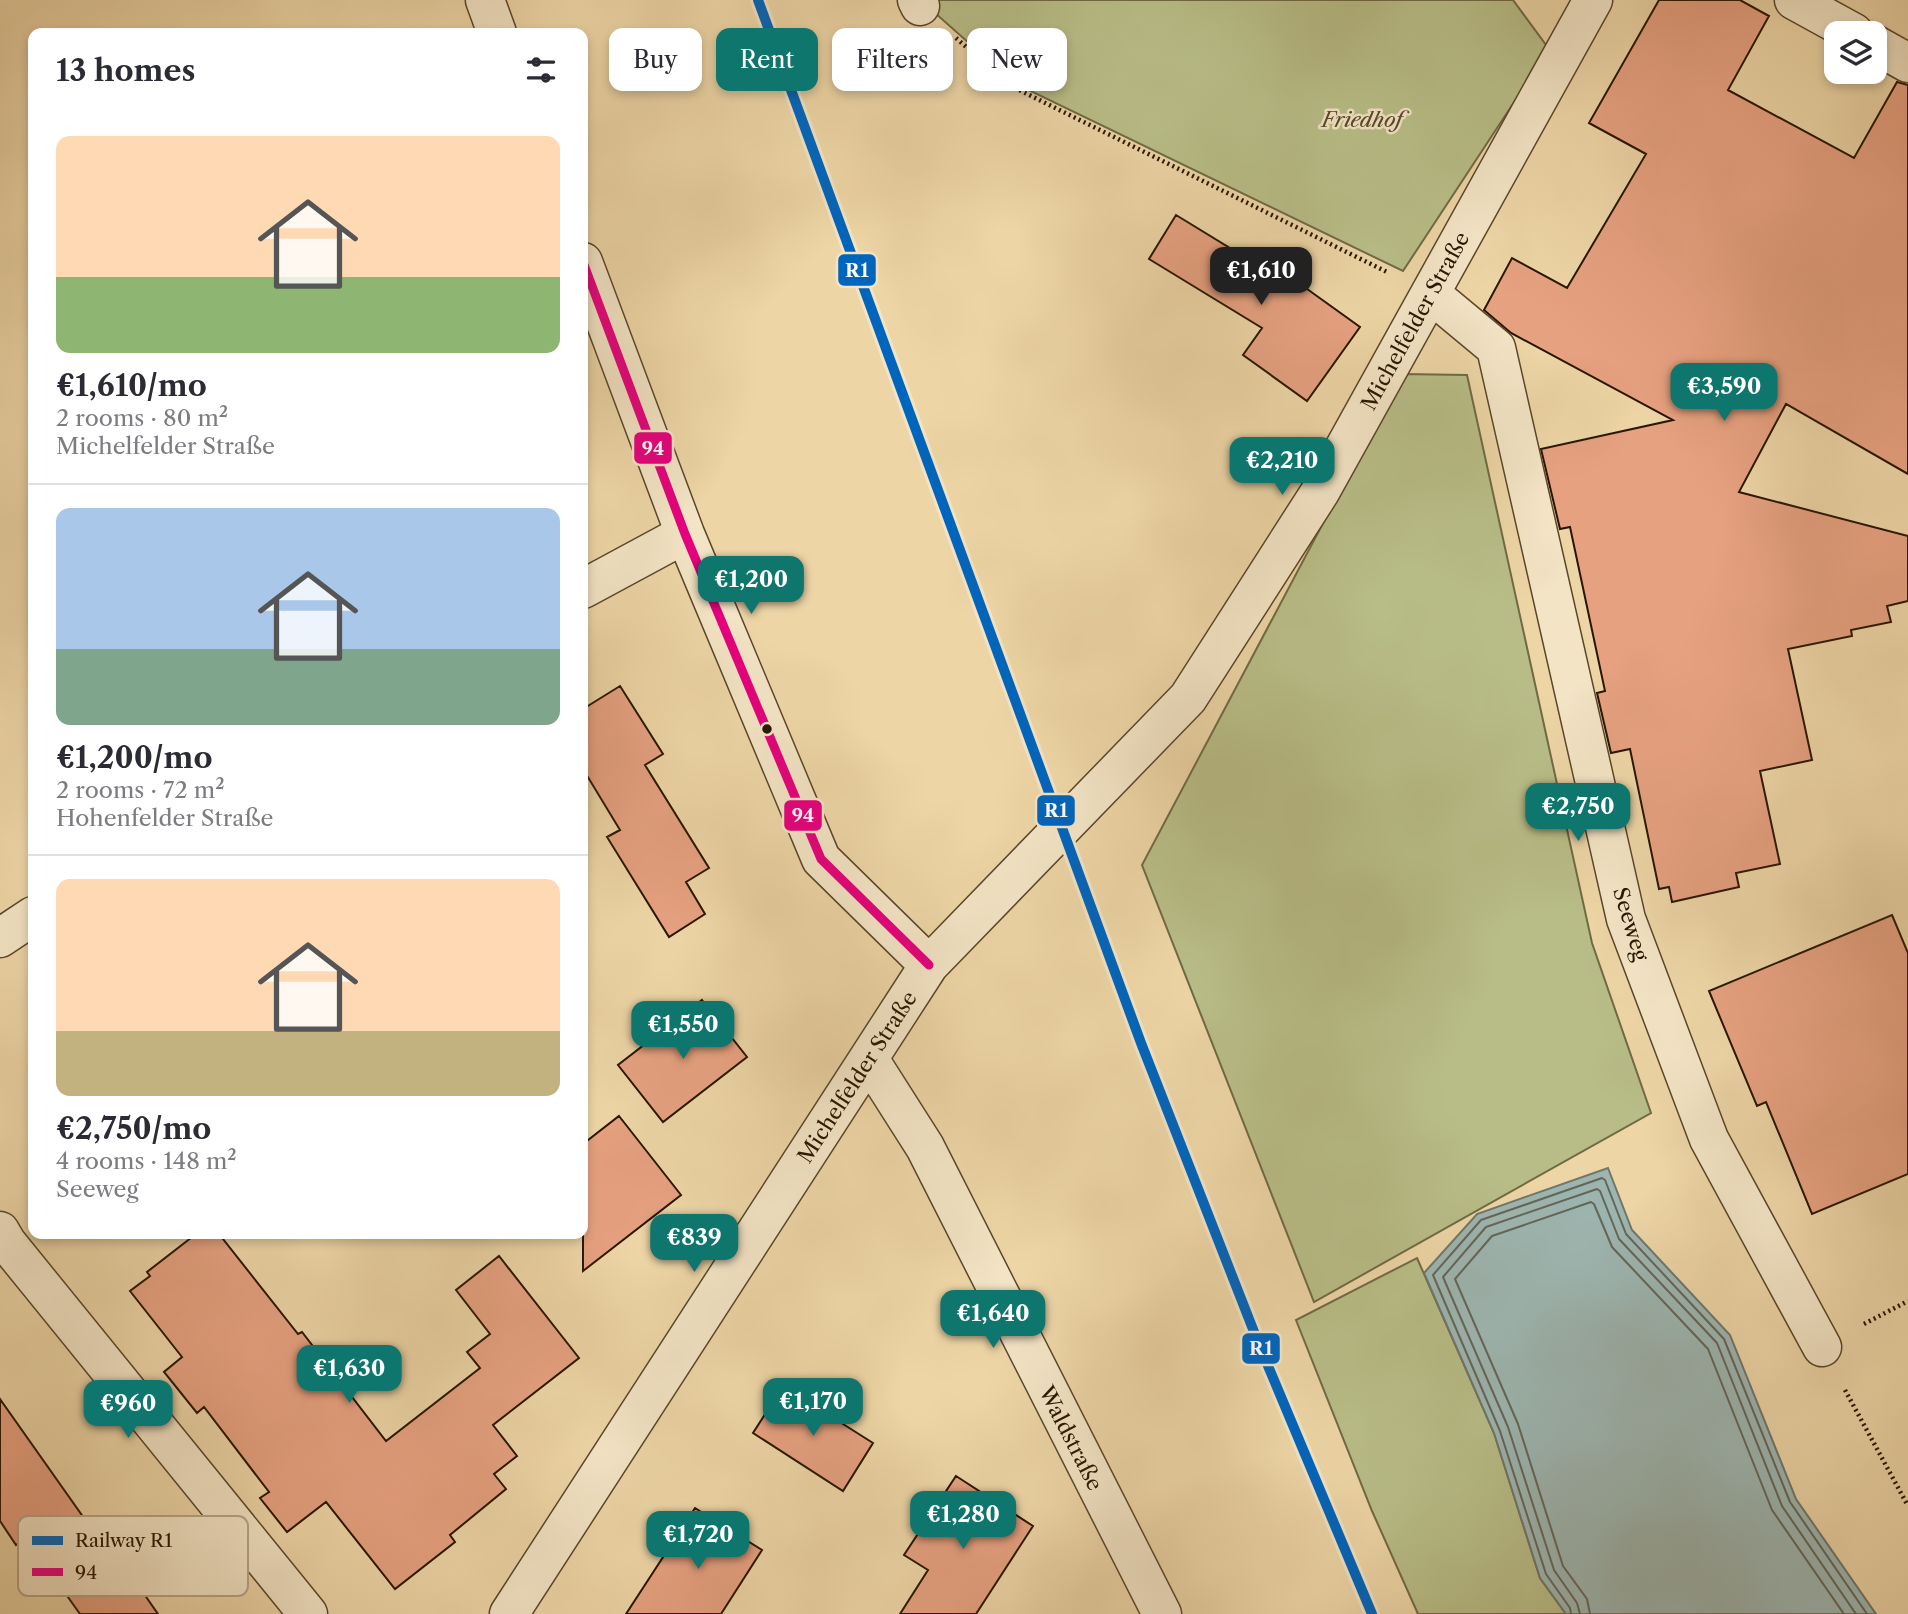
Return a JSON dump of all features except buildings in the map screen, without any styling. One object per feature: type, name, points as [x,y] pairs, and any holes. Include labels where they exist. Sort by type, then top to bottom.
[{"type":"street","points":[[485,0],[495,28]]},
{"type":"street","name":"Michelfelder Straße","points":[[509,1614],[929,965],[1188,698],[1320,492],[1593,0]]},
{"type":"street","points":[[1794,0],[1832,21]]},
{"type":"street","points":[[1887,51],[1908,63]]},
{"type":"street","points":[[588,275],[685,534],[821,859],[929,965]]},
{"type":"street","name":"Seeweg","points":[[1431,294],[1496,348],[1626,919],[1709,1139],[1822,1347]]},
{"type":"street","points":[[588,586],[685,534]]},
{"type":"street","points":[[0,938],[28,919]]},
{"type":"street","name":"Waldstraße","points":[[869,1059],[925,1147],[1149,1608]]},
{"type":"street","points":[[0,1231],[229,1516]]},
{"type":"street","points":[[248,1539],[308,1614]]},
{"type":"path","points":[[918,3],[1011,86],[1431,294]]},
{"type":"path","points":[[1908,1301],[1822,1347],[1908,1506]]},
{"type":"green space","name":"Friedhof","points":[[931,0],[1513,0],[1549,49],[1403,271],[1031,91],[1067,91],[1067,28],[967,28],[967,41],[926,5]]},
{"type":"green space","points":[[1402,374],[1467,375],[1592,943],[1651,1113],[1314,1302],[1142,865]]},
{"type":"green space","points":[[1417,1258],[1494,1433],[1540,1578],[1566,1614],[1418,1614],[1372,1511],[1296,1320]]},
{"type":"water","points":[[1608,1168],[1632,1230],[1730,1335],[1796,1499],[1876,1614],[1566,1614],[1540,1578],[1494,1433],[1424,1273],[1477,1214]]},
{"type":"rail line","name":"R1","points":[[758,0],[1141,1043],[1258,1342],[1372,1614]]},
{"type":"transit line","name":"94","points":[[588,275],[685,534],[821,859],[929,965]]}]
